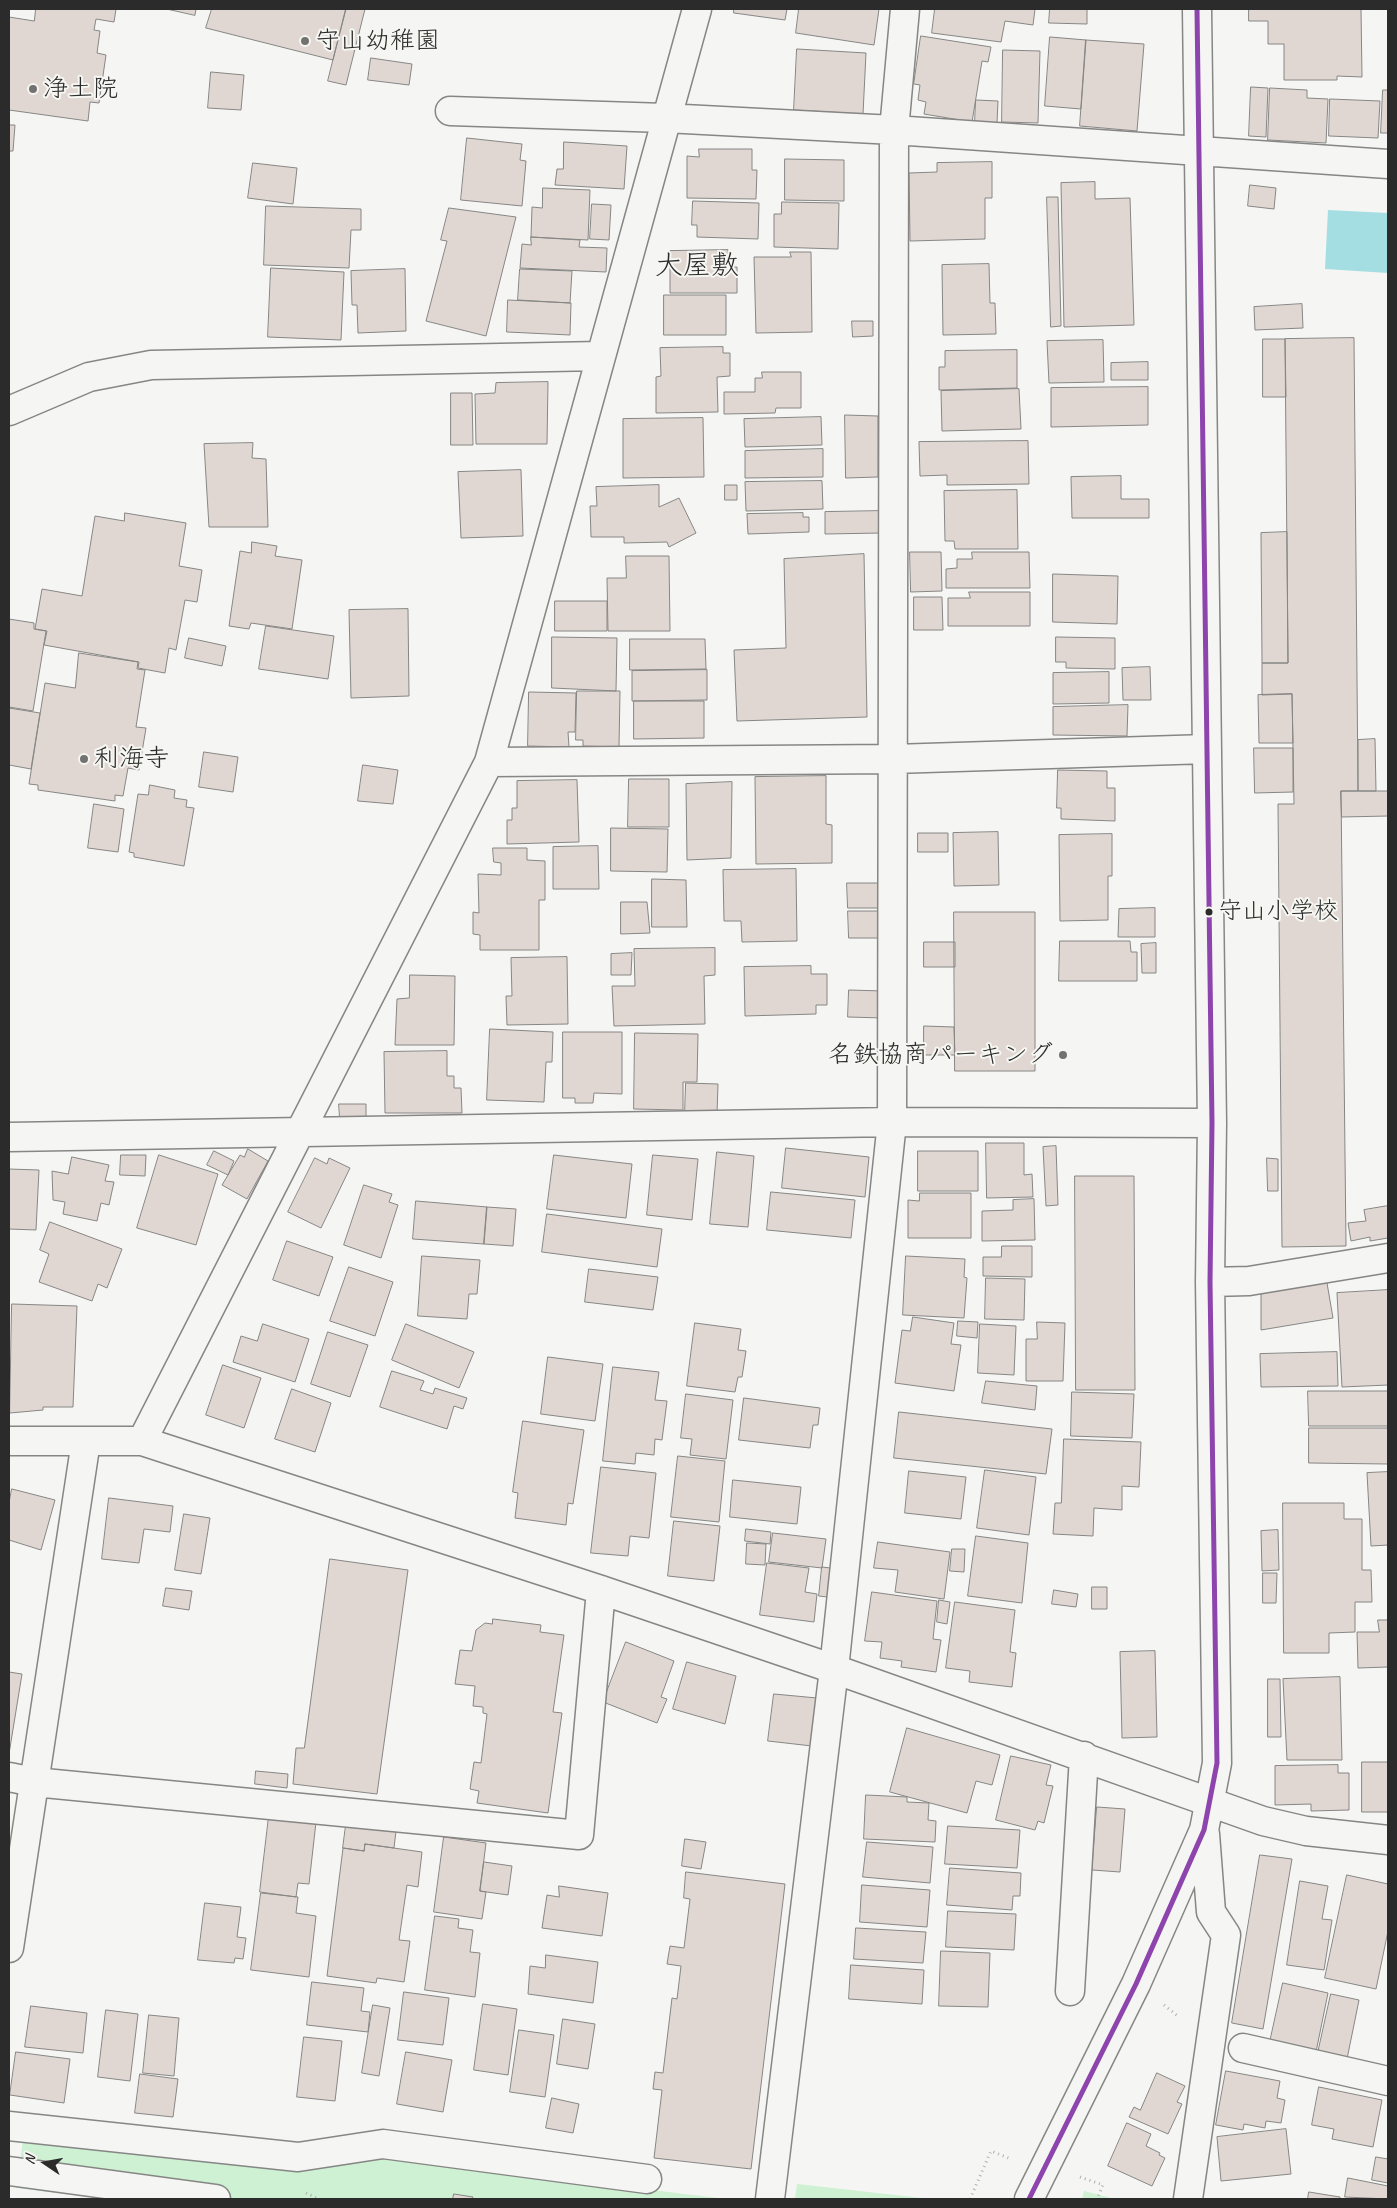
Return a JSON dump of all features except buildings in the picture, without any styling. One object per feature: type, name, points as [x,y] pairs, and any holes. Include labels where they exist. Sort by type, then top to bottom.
[{"type":"street","points":[[142,1441],[298,1132],[489,762],[697,9]]},
{"type":"street","points":[[770,2198],[834,1669],[892,1122],[894,130],[905,9]]},
{"type":"street","points":[[1028,2199],[1136,1984],[1204,1830],[1211,1802],[1217,1762],[1210,1282],[1212,1123],[1197,9]]},
{"type":"street","points":[[450,111],[666,118],[894,130],[1388,164]]},
{"type":"street","points":[[9,411],[88,377],[152,365],[600,356]]},
{"type":"street","points":[[489,762],[894,759],[1206,749]]},
{"type":"street","points":[[9,1137],[892,1122],[1212,1123]]},
{"type":"street","points":[[1210,1282],[1249,1281],[1388,1258]]},
{"type":"street","points":[[9,1441],[142,1441],[601,1590],[1084,1756],[1263,1821],[1306,1831],[1388,1840]]},
{"type":"street","points":[[9,1948],[21,1780],[86,1441]]},
{"type":"street","points":[[21,1780],[579,1835],[601,1590]]},
{"type":"street","points":[[1070,1991],[1084,1756]]},
{"type":"street","points":[[1188,2199],[1226,1935],[1211,1912],[1204,1830]]},
{"type":"street","points":[[1243,2048],[1388,2081]]},
{"type":"street","points":[[9,2126],[298,2157],[383,2144],[647,2179]]},
{"type":"street","points":[[9,2171],[216,2199]]},
{"type":"path","points":[[1136,1984],[1211,2041]]},
{"type":"path","points":[[970,2199],[992,2151],[1043,2168]]},
{"type":"green space","points":[[26,2114],[718,2199],[104,2199],[17,2188]]},
{"type":"green space","points":[[797,2184],[931,2199],[795,2199]]},
{"type":"green space","points":[[1084,2191],[1115,2199],[1082,2199]]},
{"type":"water","points":[[1328,210],[1388,213],[1388,273],[1325,269]]},
{"type":"transit line","points":[[1029,2199],[1136,1984],[1204,1830],[1217,1763],[1210,1282],[1212,1123],[1197,9]]},
{"type":"place","name":"守山幼稚園","points":[[305,41]]},
{"type":"place","name":"浄土院","points":[[33,89]]},
{"type":"place","name":"利海寺","points":[[84,759]]},
{"type":"place","name":"守山小学校","points":[[1209,912]]},
{"type":"place","name":"名鉄協商パーキング","points":[[1063,1055]]},
{"type":"district","name":"大屋敷","points":[[697,267]]}]
